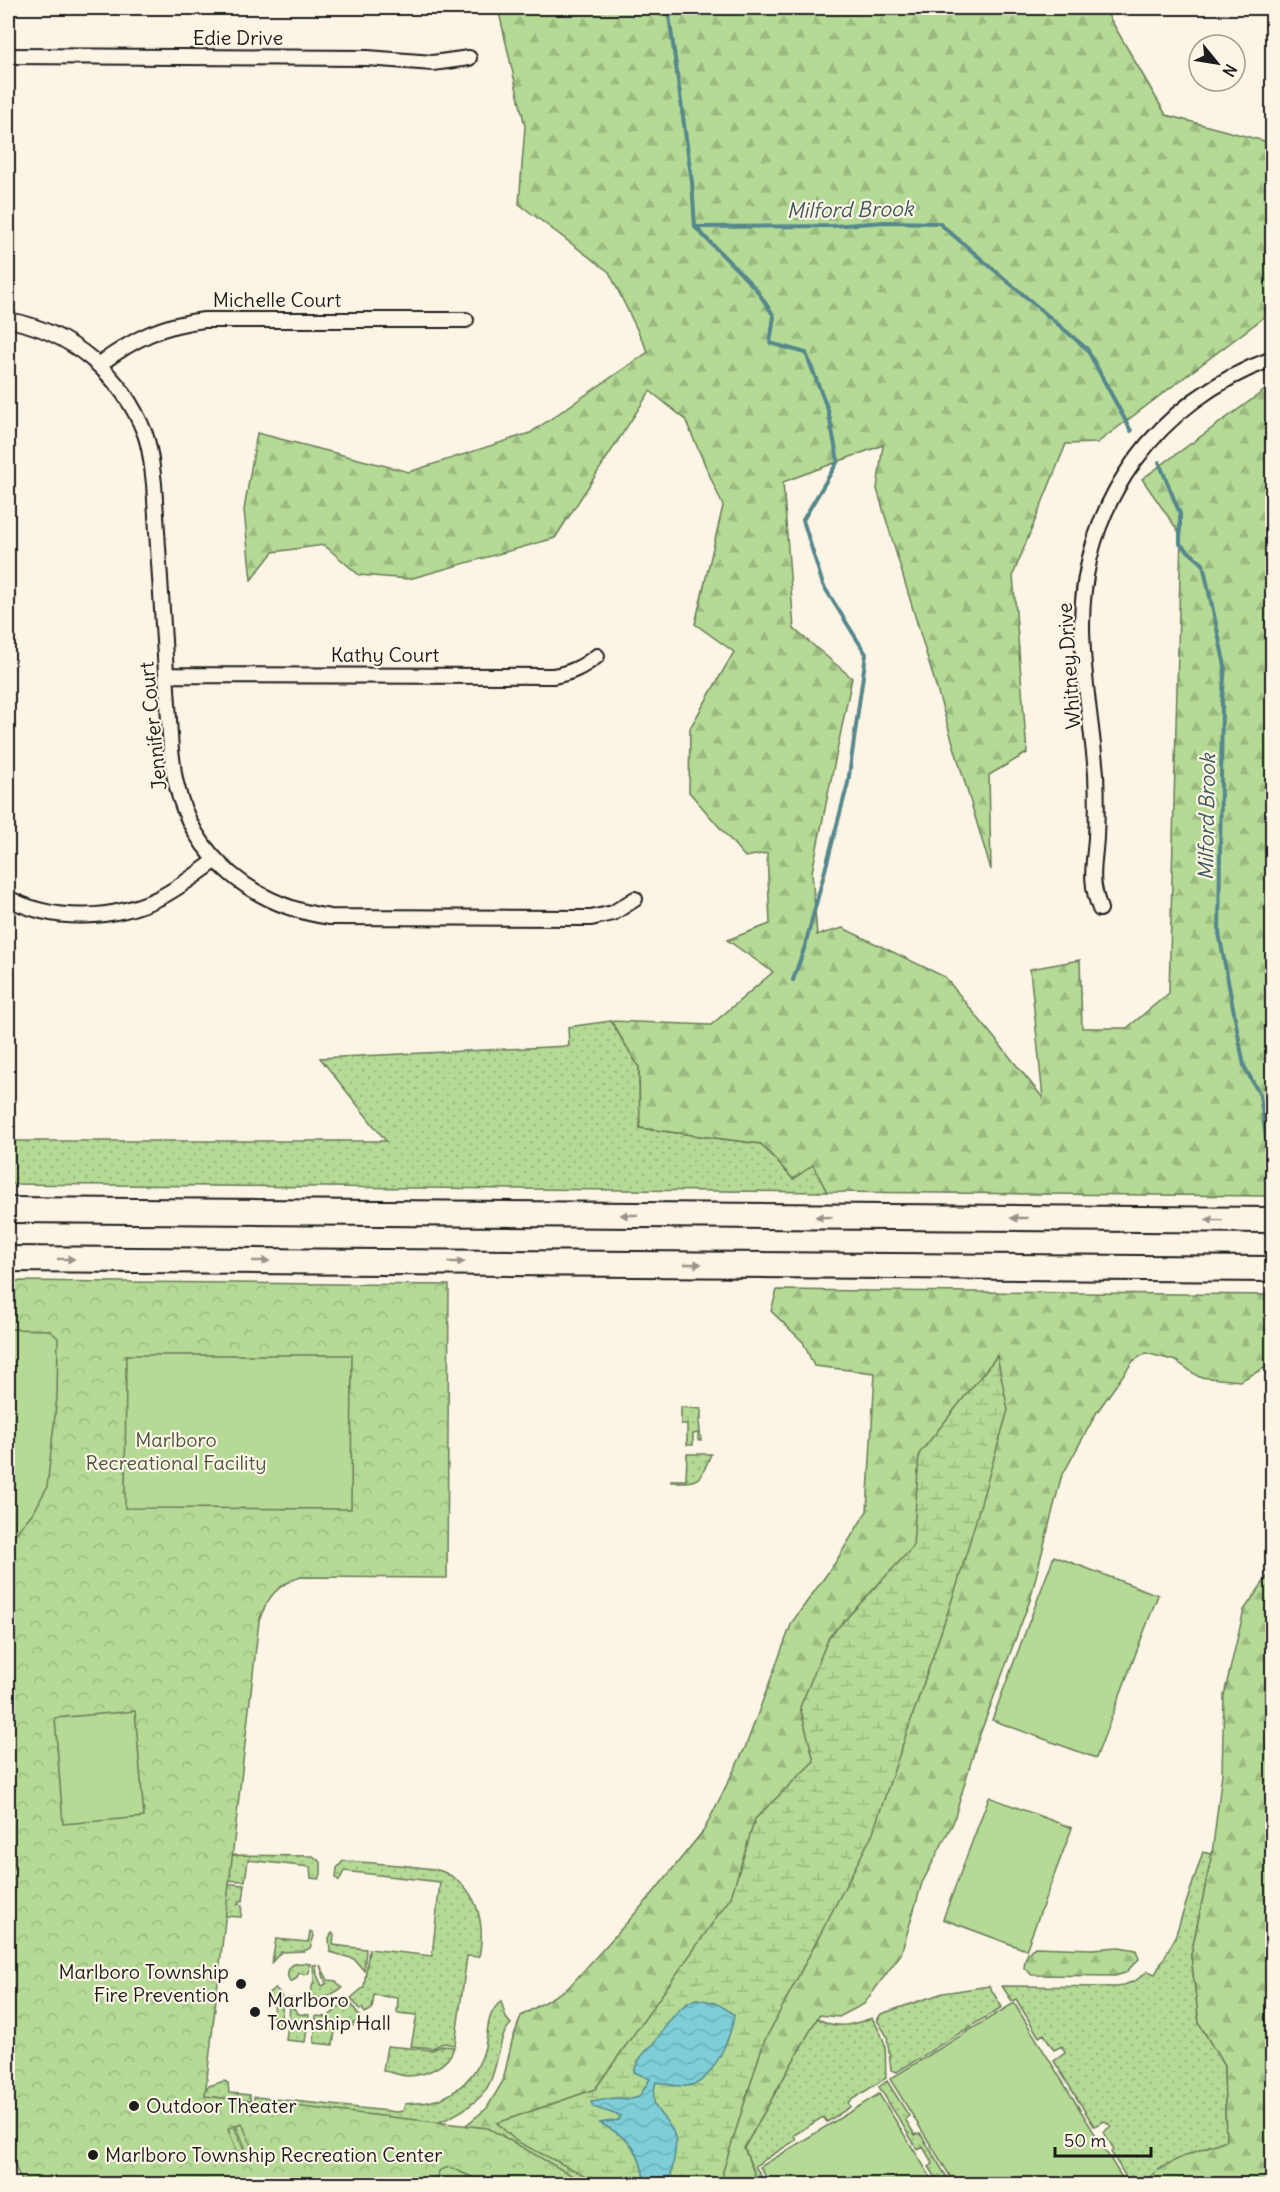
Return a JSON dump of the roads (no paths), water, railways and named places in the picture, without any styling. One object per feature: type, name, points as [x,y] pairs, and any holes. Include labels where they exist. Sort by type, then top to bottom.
[{"type":"highway","points":[[8,1210],[1272,1220]]},
{"type":"highway","points":[[8,1259],[1272,1269]]},
{"type":"street","name":"Edie Drive","points":[[8,56],[367,58],[433,63],[469,58]]},
{"type":"street","name":"Jennifer Court","points":[[8,320],[50,332],[100,364],[117,384],[136,413],[150,453],[154,484],[171,751],[176,782],[188,817],[215,861],[251,890],[270,900],[297,911],[330,917],[591,918],[613,913],[635,899]]},
{"type":"street","name":"Michelle Court","points":[[100,364],[135,340],[163,327],[186,322],[204,320],[466,320]]},
{"type":"street","name":"Whitney Drive","points":[[1100,909],[1092,890],[1098,798],[1082,625],[1084,590],[1092,544],[1117,488],[1135,458],[1152,437],[1196,398],[1227,378],[1272,359]]},
{"type":"street","name":"Kathy Court","points":[[167,675],[553,676],[582,667],[597,656]]},
{"type":"street","points":[[8,898],[38,909],[64,914],[91,915],[116,912],[161,897],[215,861]]},
{"type":"water","points":[[696,1999],[712,2002],[725,2008],[734,2015],[733,2023],[721,2054],[702,2080],[685,2086],[656,2082],[654,2101],[672,2129],[676,2141],[675,2154],[669,2184],[645,2184],[637,2154],[627,2140],[600,2123],[619,2120],[621,2116],[593,2107],[591,2102],[639,2097],[650,2079],[634,2072],[638,2062],[678,2011]]},
{"type":"waterway","name":"Milford Brook","points":[[668,8],[692,182],[695,227],[832,226],[885,222],[939,223],[1087,349],[1131,431]]},
{"type":"waterway","points":[[695,227],[756,289],[774,316],[770,343],[806,353],[828,410],[838,461],[803,520],[823,585],[866,654],[848,783],[805,946],[793,980]]},
{"type":"waterway","name":"Milford Brook","points":[[1159,462],[1180,514],[1180,544],[1203,564],[1225,666],[1222,703],[1219,933],[1244,1066],[1260,1095],[1272,1181]]},
{"type":"place","name":"Marlboro Township Fire Prevention","points":[[241,1984]]},
{"type":"place","name":"Marlboro Township Hall","points":[[255,2012]]},
{"type":"place","name":"Outdoor Theater","points":[[134,2106]]},
{"type":"place","name":"Marlboro Township Recreation Center","points":[[93,2155]]},
{"type":"park label","name":"Marlboro Recreational Facility","points":[[176,1452]]}]
